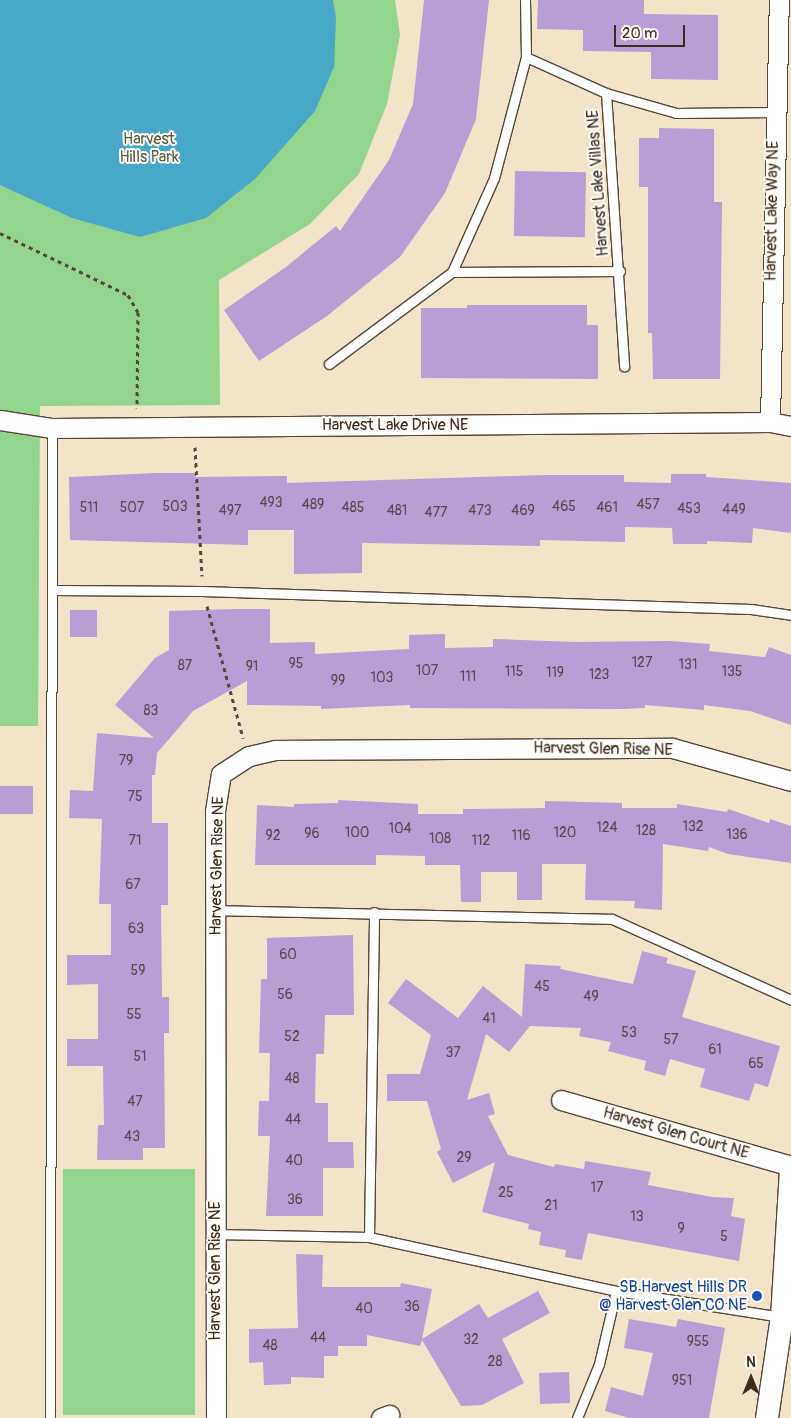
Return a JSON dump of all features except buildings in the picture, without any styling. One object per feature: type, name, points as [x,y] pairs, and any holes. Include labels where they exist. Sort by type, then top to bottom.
[{"type":"street","name":"Harvest Lake Way NE","points":[[770,422],[774,112],[779,0]]},
{"type":"street","name":"Harvest Lake Drive NE","points":[[0,420],[52,428],[137,429],[770,422],[791,426]]},
{"type":"street","name":"Harvest Glen Rise NE","points":[[216,1418],[214,1234],[215,811],[221,774],[249,756],[275,750],[672,748],[791,780]]},
{"type":"street","name":"Harvest Glen Court NE","points":[[561,1100],[791,1167]]},
{"type":"street","points":[[767,1418],[782,1317],[791,1167]]},
{"type":"lane","points":[[329,364],[452,272],[494,178],[526,57],[525,0]]},
{"type":"lane","name":"Harvest Lake Villas NE","points":[[526,57],[606,93],[676,113],[774,112]]},
{"type":"lane","name":"Harvest Lake Villas NE","points":[[606,93],[620,271],[624,366]]},
{"type":"lane","name":"Harvest Lake Villas NE","points":[[452,272],[620,271]]},
{"type":"lane","points":[[50,1418],[52,428]]},
{"type":"lane","points":[[52,590],[202,591],[751,609],[791,615]]},
{"type":"lane","points":[[215,910],[374,912],[612,919],[791,1000]]},
{"type":"lane","points":[[369,1237],[374,912]]},
{"type":"lane","points":[[214,1234],[369,1237],[616,1291],[782,1317]]},
{"type":"lane","points":[[577,1418],[599,1364],[616,1291]]},
{"type":"path","points":[[0,233],[128,295],[138,312],[137,429]]},
{"type":"green space","name":"Harvest Hills Park","points":[[0,0],[395,0],[400,35],[387,104],[359,174],[310,224],[219,280],[220,405],[40,406],[38,726],[0,726]]},
{"type":"green space","points":[[63,1169],[195,1169],[195,1415],[63,1415]]},
{"type":"water","points":[[0,0],[333,0],[336,18],[334,67],[315,111],[255,179],[206,218],[140,237],[72,218],[0,185]]},
{"type":"place","name":"SB Harvest Hills DR @ Harvest Glen CO NE","points":[[757,1296]]}]
